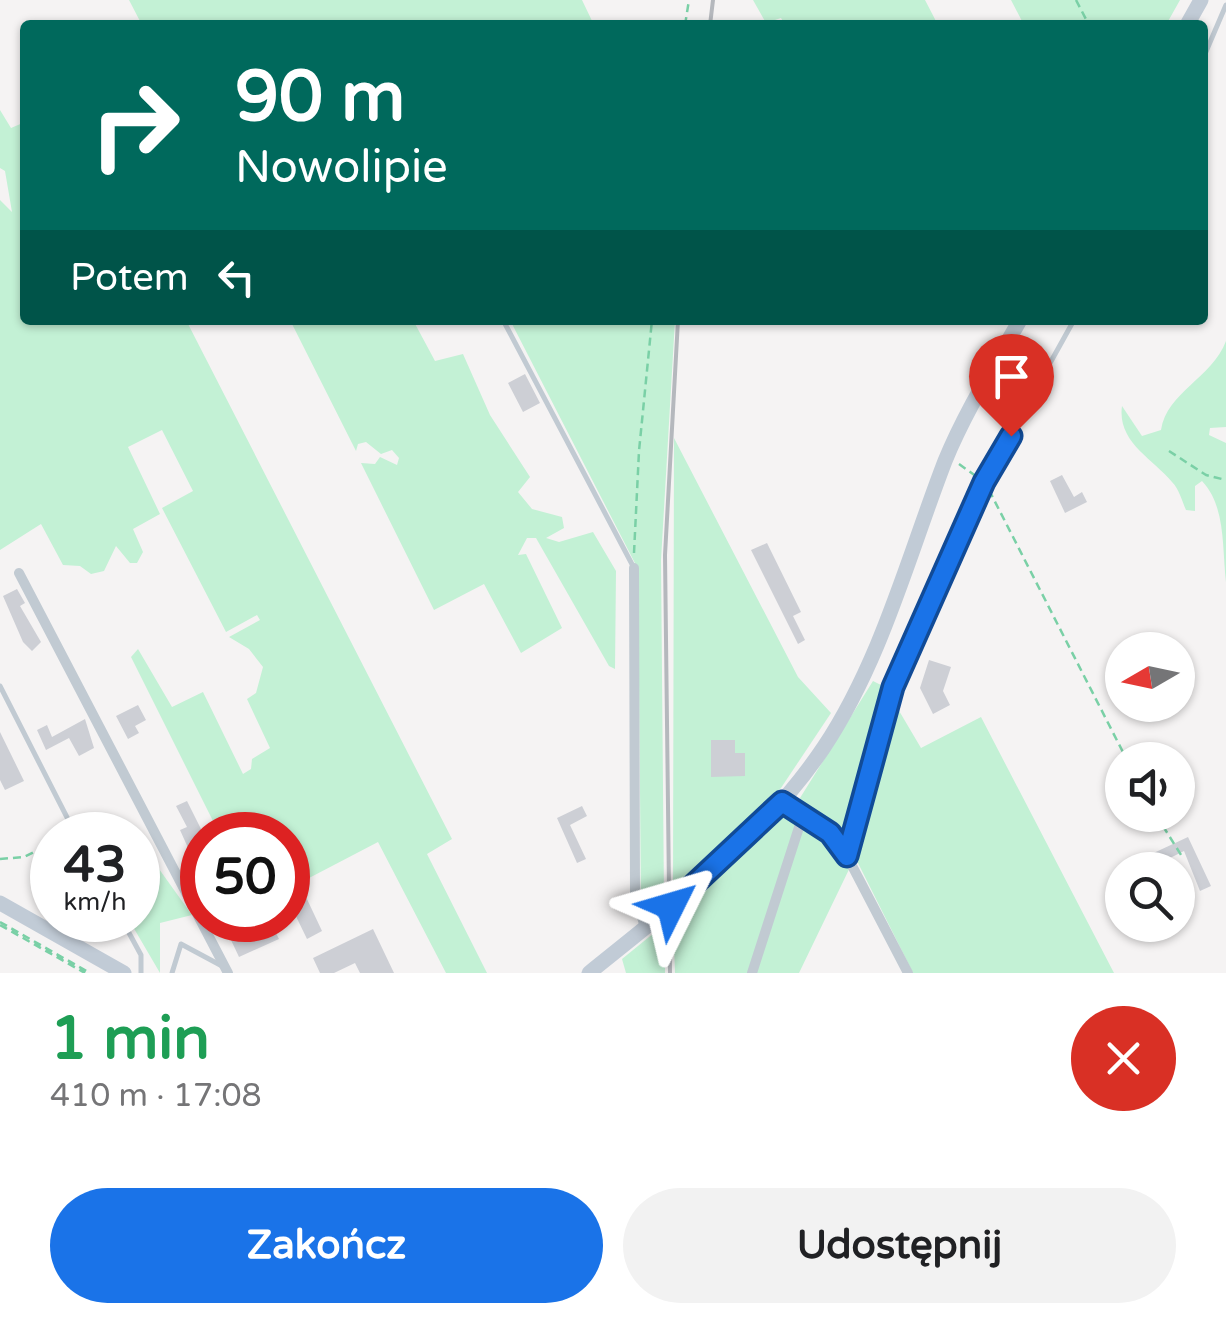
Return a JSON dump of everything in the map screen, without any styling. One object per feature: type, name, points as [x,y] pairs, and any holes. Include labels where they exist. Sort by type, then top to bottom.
[{"type":"main road","points":[[589,973],[668,909],[782,802],[823,748],[856,694],[947,456],[1017,325]]},
{"type":"main road","points":[[0,903],[124,973]]},
{"type":"street","points":[[634,568],[635,894],[645,927]]},
{"type":"street","points":[[19,573],[226,970]]},
{"type":"street","points":[[782,802],[830,833],[847,856],[908,973]]},
{"type":"street","points":[[752,973],[802,818]]},
{"type":"lane","points":[[1208,39],[1226,5]]},
{"type":"lane","points":[[506,325],[634,568]]},
{"type":"lane","points":[[847,856],[893,687],[984,482],[1071,325]]},
{"type":"lane","points":[[0,686],[64,812]]},
{"type":"lane","points":[[134,942],[141,955],[141,973]]},
{"type":"lane","points":[[172,973],[181,944],[226,970]]},
{"type":"path","points":[[634,568],[638,451],[651,325]]},
{"type":"path","points":[[1170,451],[1206,476],[1226,480]]},
{"type":"path","points":[[947,456],[984,482],[1118,742]]},
{"type":"path","points":[[0,859],[12,861],[30,853]]},
{"type":"path","points":[[0,924],[87,973]]},
{"type":"green space","points":[[129,0],[582,0],[592,20],[139,20]]},
{"type":"green space","points":[[753,0],[925,0],[935,20],[781,18],[764,20]]},
{"type":"green space","points":[[1011,0],[1180,0],[1169,20],[1021,20]]},
{"type":"green space","points":[[0,110],[11,128],[20,124],[20,325],[189,325],[452,839],[427,854],[487,973],[446,973],[378,842],[310,878],[310,812],[208,812],[131,657],[138,649],[172,707],[203,692],[243,774],[251,769],[252,759],[270,748],[247,699],[256,693],[263,667],[249,649],[229,637],[260,620],[257,615],[226,632],[162,508],[193,491],[162,430],[128,447],[160,514],[133,529],[143,552],[137,563],[130,563],[116,546],[104,571],[91,574],[80,566],[63,565],[41,524],[0,550],[0,200],[12,212],[5,171],[0,168]]},
{"type":"green space","points":[[293,325],[416,325],[435,361],[463,354],[490,415],[530,477],[518,492],[532,509],[562,517],[564,528],[546,538],[559,542],[593,532],[616,571],[615,669],[609,666],[536,538],[527,538],[518,555],[526,554],[562,628],[521,653],[484,584],[434,610],[361,463],[375,464],[380,457],[397,465],[399,458],[392,450],[381,454],[366,442],[358,444],[356,451]]},
{"type":"green space","points":[[513,325],[675,325],[661,560],[664,899],[650,910],[641,903],[638,569]]},
{"type":"green space","points":[[1226,341],[1226,427],[1210,428],[1209,435],[1226,443],[1226,582],[1222,528],[1210,491],[1202,481],[1195,486],[1195,511],[1186,510],[1174,485],[1130,440],[1122,406],[1142,436],[1161,430],[1172,405],[1211,365]]},
{"type":"green space","points":[[674,438],[798,677],[831,713],[781,788],[673,893]]},
{"type":"green space","points":[[873,681],[885,687],[921,748],[981,717],[1114,973],[913,973],[855,857],[799,973],[675,973],[673,917],[785,814],[791,813],[804,828],[807,816],[800,798]]},
{"type":"green space","points":[[160,870],[180,898],[180,918],[160,923]]},
{"type":"green space","points":[[665,924],[665,973],[626,973],[622,959]]},
{"type":"green space","points":[[142,942],[160,942],[160,973]]},
{"type":"building","points":[[525,374],[540,403],[523,412],[508,383]]},
{"type":"building","points":[[1062,475],[1074,497],[1082,492],[1087,502],[1065,513],[1050,481]]},
{"type":"building","points":[[767,543],[801,612],[793,616],[805,640],[798,644],[751,550]]},
{"type":"building","points":[[17,589],[25,603],[20,606],[41,642],[32,651],[23,642],[3,596]]},
{"type":"building","points":[[929,660],[951,667],[943,691],[950,705],[933,714],[920,688]]},
{"type":"building","points":[[138,705],[146,720],[135,726],[139,733],[128,739],[116,716]]},
{"type":"building","points":[[85,719],[94,748],[79,756],[69,738],[46,750],[37,730],[47,725],[52,737]]},
{"type":"building","points":[[0,732],[24,781],[5,790],[0,780]]},
{"type":"building","points":[[711,740],[735,740],[735,753],[745,753],[745,776],[711,777]]},
{"type":"building","points":[[187,801],[192,812],[180,814],[176,806]]},
{"type":"building","points":[[582,806],[587,816],[570,825],[586,859],[577,863],[557,818]]},
{"type":"building","points":[[1188,837],[1211,886],[1200,891],[1195,878],[1195,852],[1156,852]]},
{"type":"building","points":[[310,906],[322,931],[310,937]]},
{"type":"building","points":[[373,929],[394,973],[360,973],[355,963],[334,973],[320,973],[313,958]]},
{"type":"building","points":[[232,942],[272,942],[239,957]]},
{"type":"railway","points":[[711,20],[713,0]]},
{"type":"railway","points":[[670,973],[665,555],[678,325]]},
{"type":"route","points":[[671,906],[709,875],[782,802],[830,833],[847,856],[893,687],[984,482],[1011,436]]}]
